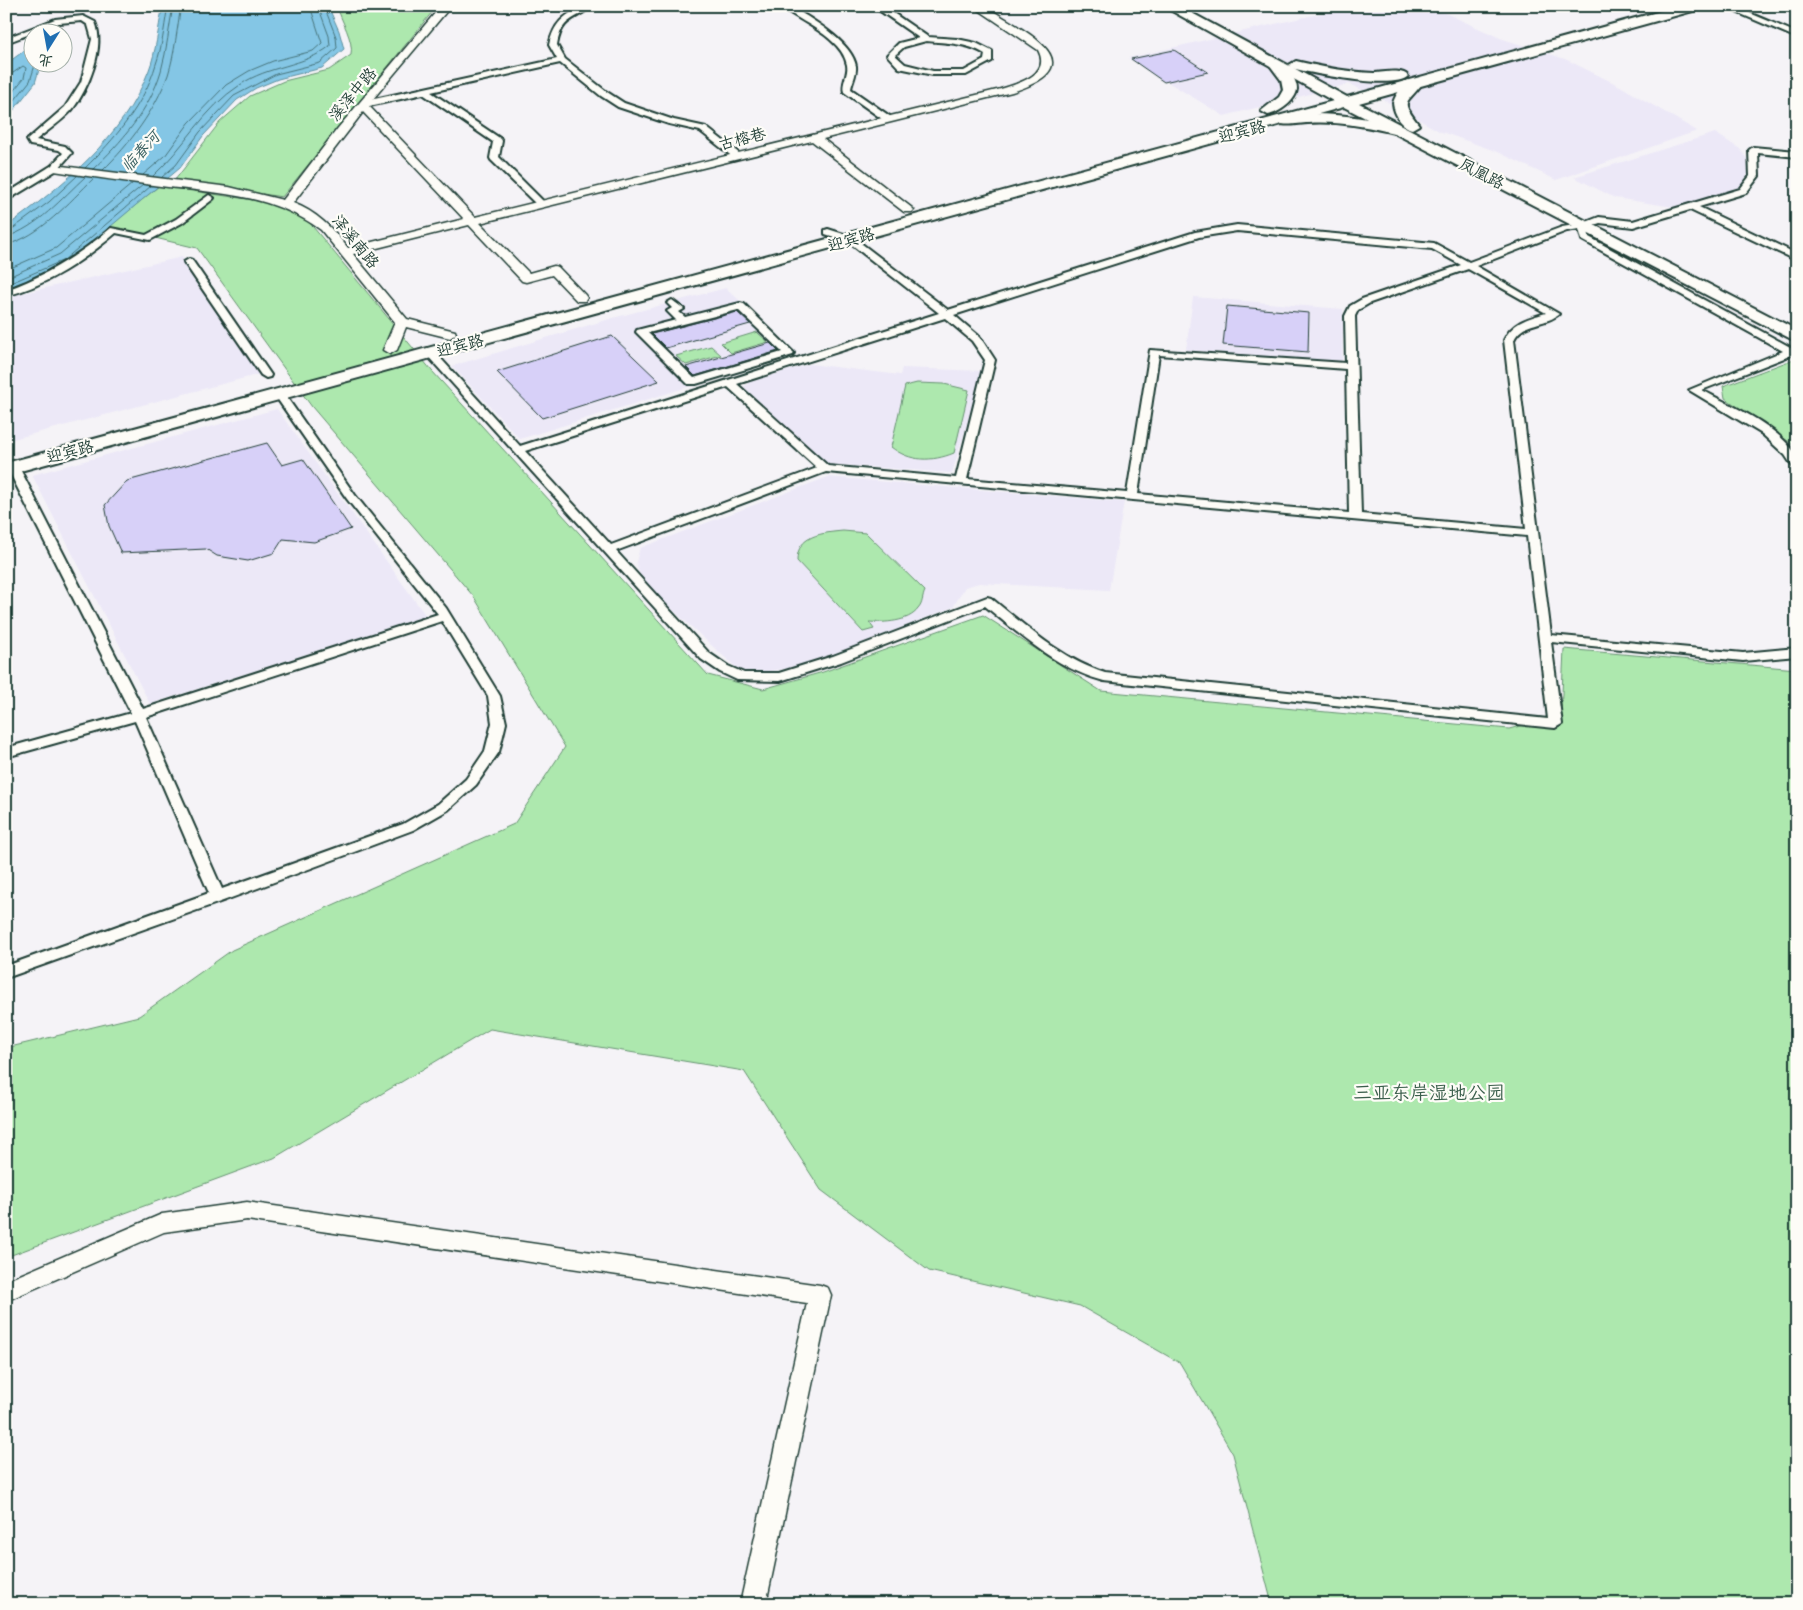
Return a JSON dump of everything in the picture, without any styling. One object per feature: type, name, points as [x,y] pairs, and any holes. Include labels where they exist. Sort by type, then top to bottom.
[{"type":"highway","name":"凤凰路","points":[[1168,6],[1276,64],[1346,97],[1591,223],[1797,322]]},
{"type":"highway","name":"凤凰路","points":[[1188,6],[1296,65],[1346,97]]},
{"type":"highway","name":"迎宾路","points":[[1346,97],[1401,76],[1655,6]]},
{"type":"highway","name":"迎宾路","points":[[9,463],[430,353],[814,242],[828,232],[885,223],[1346,97],[1415,84],[1695,6]]},
{"type":"highway","name":"迎宾路","points":[[9,463],[390,350],[581,298],[814,242],[850,239],[908,210],[1275,116]]},
{"type":"highway","name":"凤凰路","points":[[1591,223],[1795,346]]},
{"type":"main road","points":[[1275,116],[1287,100],[1291,90],[1288,79],[1276,64]]},
{"type":"main road","points":[[1296,65],[1366,78],[1401,76]]},
{"type":"main road","points":[[1275,116],[1341,118],[1405,128],[1399,105],[1403,92],[1415,84]]},
{"type":"street","name":"溪泽中路","points":[[286,204],[364,105],[446,6]]},
{"type":"street","points":[[589,6],[571,15],[556,30],[553,45],[562,60],[604,94],[621,105],[672,122],[703,129],[737,156]]},
{"type":"street","points":[[784,6],[794,11],[841,45],[850,57],[852,69],[847,82],[847,90],[888,119]]},
{"type":"street","points":[[794,11],[816,6]]},
{"type":"street","points":[[877,6],[926,39],[957,41],[976,45],[989,53],[988,61],[966,73],[933,73],[902,66],[891,54],[893,50],[907,43],[926,39]]},
{"type":"street","name":"古榕巷","points":[[345,252],[1014,88],[1035,78],[1044,71],[1048,59],[1042,48],[978,6]]},
{"type":"street","points":[[1726,6],[1797,36]]},
{"type":"street","points":[[6,41],[58,21],[83,18],[92,24],[96,39],[85,82],[68,109],[32,140],[33,143],[62,148],[68,153],[54,168],[6,198]]},
{"type":"street","points":[[364,105],[562,60]]},
{"type":"street","points":[[425,91],[498,141],[494,158],[542,204]]},
{"type":"street","points":[[364,105],[526,278],[554,270],[581,298]]},
{"type":"street","points":[[814,137],[908,210]]},
{"type":"street","points":[[1355,517],[1350,316],[1354,308],[1366,301],[1470,266],[1565,229],[1591,223],[1633,224],[1742,190],[1755,176],[1752,150],[1797,154]]},
{"type":"street","name":"泽溪南路","points":[[54,168],[256,196],[286,204],[314,216],[402,322]]},
{"type":"street","points":[[6,293],[63,270],[114,230],[147,238],[179,221],[209,198]]},
{"type":"street","points":[[1692,206],[1797,258]]},
{"type":"street","points":[[430,353],[608,550],[705,656],[724,669],[742,677],[780,677],[837,659],[987,602],[1071,665],[1104,677],[1555,724],[1509,340],[1510,333],[1518,327],[1554,314],[1440,249],[1427,244],[1237,228],[1198,234],[518,450]]},
{"type":"street","points":[[828,232],[850,239],[947,314],[976,339],[990,360],[961,482]]},
{"type":"street","points":[[189,262],[266,375]]},
{"type":"street","points":[[683,321],[672,311],[675,306],[688,306],[700,317]]},
{"type":"street","points":[[740,306],[790,354],[692,382],[641,332],[683,321],[740,306]]},
{"type":"street","points":[[390,350],[402,322],[450,334]]},
{"type":"street","points":[[1795,346],[1694,390],[1758,427],[1780,443],[1797,465]]},
{"type":"street","points":[[1132,497],[1154,352],[1351,366]]},
{"type":"street","points":[[730,383],[825,469]]},
{"type":"street","points":[[6,972],[408,827],[442,807],[471,782],[492,752],[499,723],[494,696],[445,616],[351,496],[279,394]]},
{"type":"street","points":[[9,463],[139,715],[218,896]]},
{"type":"street","points":[[608,550],[825,469],[1531,533]]},
{"type":"street","points":[[6,753],[139,715],[445,616]]},
{"type":"street","points":[[1545,638],[1743,656],[1797,652]]},
{"type":"street","points":[[6,1291],[162,1223],[247,1211],[820,1294],[754,1604]]},
{"type":"shaded area","points":[[1353,6],[1430,6],[1500,38],[1565,59],[1620,86],[1697,131],[1556,180],[1498,152],[1439,131],[1386,101],[1349,84],[1224,116],[1128,58]]},
{"type":"shaded area","points":[[1715,133],[1740,149],[1747,159],[1748,174],[1740,189],[1680,208],[1615,198],[1574,177]]},
{"type":"shaded area","points":[[182,257],[260,374],[6,441],[6,297]]},
{"type":"shaded area","points":[[726,288],[797,353],[520,439],[452,366],[613,318]]},
{"type":"shaded area","points":[[1193,297],[1343,309],[1342,363],[1186,350]]},
{"type":"shaded area","points":[[810,364],[900,375],[902,368],[983,371],[952,473],[826,464],[744,387],[749,382]]},
{"type":"shaded area","points":[[277,409],[426,616],[150,704],[32,475]]},
{"type":"shaded area","points":[[828,477],[1124,502],[1109,590],[979,583],[965,587],[953,607],[856,646],[793,668],[743,674],[642,582],[636,562],[640,548]]},
{"type":"green space","points":[[337,6],[437,6],[282,197],[175,180],[220,122],[250,96],[284,81],[329,70],[351,55],[351,43]]},
{"type":"green space","name":"三亚东岸湿地公园","points":[[159,186],[260,201],[304,216],[432,371],[708,675],[763,689],[823,672],[983,615],[1101,691],[1509,729],[1561,715],[1564,649],[1797,669],[1797,1604],[1272,1604],[1233,1454],[1180,1363],[1080,1306],[929,1271],[821,1190],[744,1071],[490,1029],[274,1158],[6,1257],[6,1048],[139,1016],[232,950],[514,824],[565,747],[474,597],[312,407],[197,248],[109,227]]},
{"type":"green space","points":[[757,332],[768,342],[731,353],[721,343]]},
{"type":"green space","points":[[711,346],[721,355],[686,365],[676,356]]},
{"type":"green space","points":[[1797,358],[1797,452],[1791,443],[1725,398],[1723,386]]},
{"type":"green space","points":[[917,383],[944,384],[969,390],[954,453],[938,458],[921,459],[906,456],[891,447],[905,386]]},
{"type":"green space","points":[[843,531],[866,533],[925,591],[920,607],[914,613],[909,617],[896,621],[869,622],[874,629],[863,632],[797,561],[801,546],[812,537]]},
{"type":"water","name":"临春河","points":[[161,6],[328,6],[339,31],[344,49],[322,68],[278,79],[256,88],[237,100],[203,136],[180,168],[66,264],[6,290],[6,227],[69,177],[89,158],[124,117],[138,95],[149,70],[155,48],[162,10]]},
{"type":"water","points":[[22,52],[22,72],[38,72],[35,83],[9,116],[10,126],[6,130],[6,64]]},
{"type":"building","points":[[1174,50],[1208,72],[1164,82],[1131,59]]},
{"type":"building","points":[[1227,306],[1309,313],[1308,352],[1223,345]]},
{"type":"building","points":[[737,312],[750,324],[666,348],[652,334]]},
{"type":"building","points":[[612,336],[659,381],[542,418],[497,372]]},
{"type":"building","points":[[770,343],[778,351],[695,376],[686,367]]},
{"type":"building","points":[[267,443],[282,465],[303,459],[351,529],[314,542],[283,539],[274,553],[248,561],[217,556],[206,549],[121,553],[109,526],[105,505],[127,481]]}]
